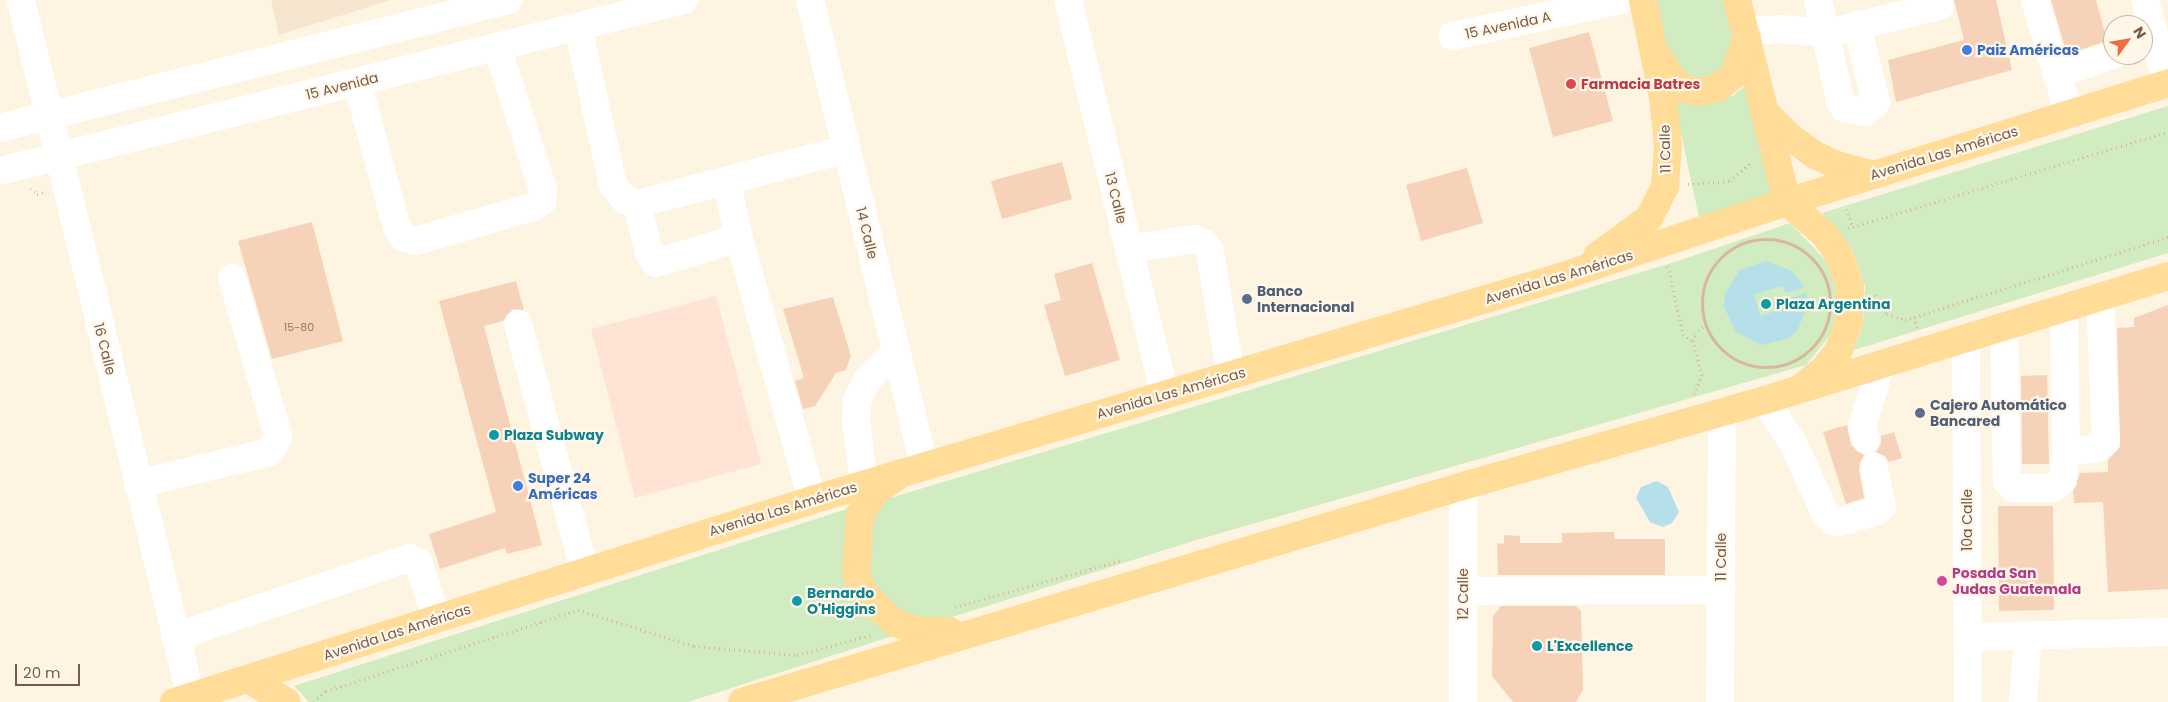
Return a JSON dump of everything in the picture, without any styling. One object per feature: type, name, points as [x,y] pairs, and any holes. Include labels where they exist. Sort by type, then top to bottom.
[{"type":"main road","name":"11 Calle","points":[[1560,278],[1614,245],[1649,218],[1665,186],[1668,145],[1655,50],[1643,0]]},
{"type":"main road","points":[[1737,0],[1787,202],[1832,233],[1850,287],[1849,322],[1838,350],[1824,369],[1797,390]]},
{"type":"main road","points":[[1655,50],[1671,77],[1683,88],[1700,92],[1718,88],[1734,74],[1746,34]]},
{"type":"main road","name":"Avenida Las Américas","points":[[184,700],[914,468],[1560,278],[1874,174],[2167,83]]},
{"type":"main road","points":[[1765,111],[1790,137],[1813,154],[1837,165],[1874,174]]},
{"type":"main road","points":[[742,702],[795,694],[970,632],[1463,486],[1765,400],[2064,310],[2168,276]]},
{"type":"main road","points":[[914,468],[877,490],[860,514],[856,544],[856,574],[864,594],[895,624],[917,630],[970,632]]},
{"type":"main road","points":[[248,679],[287,702]]},
{"type":"street","name":"16 Calle","points":[[20,0],[175,637],[184,700]]},
{"type":"street","points":[[0,128],[508,0]]},
{"type":"street","name":"15 Avenida","points":[[0,171],[684,0]]},
{"type":"street","name":"14 Calle","points":[[810,0],[896,351],[914,468]]},
{"type":"street","name":"13 Calle","points":[[1068,0],[1165,395]]},
{"type":"street","name":"15 Avenida A","points":[[1452,36],[1621,0]]},
{"type":"street","points":[[1818,0],[1842,105],[1853,111],[1865,112],[1876,102],[1858,25]]},
{"type":"street","points":[[2035,0],[2069,114]]},
{"type":"street","points":[[2145,0],[2146,15]]},
{"type":"street","points":[[1746,34],[1781,29],[1827,33],[1940,6]]},
{"type":"street","points":[[578,27],[613,185],[625,200],[637,204],[846,149]]},
{"type":"street","points":[[357,82],[398,228],[404,238],[415,241],[533,208],[542,201],[544,190],[497,47]]},
{"type":"street","points":[[2153,52],[2167,83]]},
{"type":"street","points":[[2057,74],[2103,59]]},
{"type":"street","points":[[726,181],[739,238],[812,500]]},
{"type":"street","points":[[637,204],[649,253],[656,262],[739,238]]},
{"type":"street","points":[[1129,249],[1196,239],[1205,244],[1210,252],[1231,376]]},
{"type":"street","points":[[138,484],[269,452],[276,444],[278,436],[232,278]]},
{"type":"street","points":[[2066,453],[2097,448],[2106,441],[2100,297]]},
{"type":"street","points":[[2004,327],[2007,481],[2014,488],[2053,488],[2063,480],[2066,453],[2064,310]]},
{"type":"street","points":[[518,324],[585,572]]},
{"type":"street","name":"10a Calle","points":[[1966,338],[1968,702]]},
{"type":"street","points":[[864,484],[856,422],[857,401],[867,380],[896,351]]},
{"type":"street","points":[[1866,440],[1862,427],[1881,364]]},
{"type":"street","points":[[1765,400],[1794,445],[1825,513],[1832,520],[1839,522],[1877,511],[1882,506],[1874,467]]},
{"type":"street","name":"11 Calle","points":[[1720,702],[1722,411]]},
{"type":"street","name":"12 Calle","points":[[1463,486],[1464,702]]},
{"type":"street","points":[[175,637],[409,558],[418,562],[437,619]]},
{"type":"street","points":[[1464,592],[1721,590]]},
{"type":"street","points":[[1968,637],[2168,632]]},
{"type":"street","points":[[2022,702],[2028,636]]},
{"type":"path","points":[[1800,249],[1832,233],[2168,132]]},
{"type":"path","points":[[1874,292],[1887,314],[1905,320],[2168,237]]},
{"type":"path","points":[[1758,240],[1772,240],[1800,249],[1820,271],[1829,299],[1825,328],[1808,352],[1782,365],[1753,366],[1726,354],[1717,344],[1706,325],[1702,308],[1706,281],[1712,269],[1730,250],[1758,240]]},
{"type":"path","points":[[1688,398],[1694,395],[1702,382],[1693,340],[1700,328],[1706,325]]},
{"type":"path","points":[[949,609],[1133,557]]},
{"type":"path","points":[[314,702],[326,691],[578,610],[694,646],[797,655],[876,634],[895,624]]},
{"type":"shaded area","points":[[271,0],[391,0],[279,35]]},
{"type":"shaded area","points":[[716,296],[761,464],[635,498],[591,329]]},
{"type":"green space","points":[[1653,0],[1727,0],[1736,41],[1724,71],[1706,80],[1689,82],[1665,45]]},
{"type":"green space","points":[[1747,84],[1778,196],[1700,222],[1673,96],[1703,104],[1733,96]]},
{"type":"green space","points":[[2168,106],[2168,253],[1854,350],[1863,325],[1865,286],[1852,249],[1822,213]]},
{"type":"green space","points":[[1790,223],[1827,262],[1836,290],[1837,312],[1831,334],[1806,365],[1193,541],[927,625],[898,617],[871,590],[863,544],[877,502],[1678,261]]},
{"type":"green space","points":[[850,508],[848,543],[902,633],[688,702],[309,702],[294,686]]},
{"type":"water","points":[[1766,261],[1792,271],[1805,287],[1786,293],[1783,286],[1754,294],[1760,316],[1789,307],[1787,299],[1806,293],[1807,306],[1797,331],[1787,339],[1761,345],[1736,332],[1724,307],[1725,293],[1740,270]]},
{"type":"water","points":[[1657,481],[1668,487],[1679,512],[1672,523],[1663,527],[1650,522],[1636,498],[1641,487]]},
{"type":"building","name":"Paiz Américas","points":[[1954,0],[1996,0],[2012,70],[1896,102],[1888,60],[1964,40]]},
{"type":"building","points":[[2051,0],[2096,0],[2103,26],[2103,42],[2067,54]]},
{"type":"building","name":"Farmacia Batres","points":[[1589,32],[1613,121],[1553,137],[1529,48]]},
{"type":"building","points":[[1062,162],[1072,199],[1002,219],[991,181]]},
{"type":"building","points":[[1467,168],[1483,223],[1421,241],[1406,185]]},
{"type":"building","points":[[312,222],[343,341],[272,359],[238,241]]},
{"type":"building","points":[[1092,263],[1120,360],[1065,376],[1044,305],[1061,300],[1054,274]]},
{"type":"building","name":"Plaza Subway","points":[[516,281],[524,310],[513,309],[503,321],[484,326],[542,545],[507,554],[505,548],[440,569],[429,534],[496,512],[439,301]]},
{"type":"building","points":[[833,297],[851,356],[846,370],[836,373],[815,406],[803,409],[795,381],[804,378],[783,309]]},
{"type":"building","points":[[2168,305],[2168,589],[2108,592],[2103,502],[2074,503],[2073,491],[2080,473],[2108,472],[2108,460],[2120,447],[2117,328],[2134,327],[2134,318]]},
{"type":"building","points":[[2047,375],[2049,464],[2022,464],[2021,376]]},
{"type":"building","points":[[1847,425],[1851,445],[1864,455],[1859,470],[1864,498],[1846,504],[1823,432]]},
{"type":"building","points":[[1894,432],[1902,458],[1889,462],[1885,456],[1876,452],[1881,444],[1881,436]]},
{"type":"building","points":[[1998,506],[2053,506],[2054,610],[1999,611]]},
{"type":"building","points":[[1614,532],[1614,539],[1665,539],[1665,575],[1498,575],[1497,543],[1504,544],[1504,535],[1520,536],[1520,543],[1562,543],[1562,533]]},
{"type":"building","name":"L'Excellence","points":[[1501,606],[1576,606],[1581,611],[1583,690],[1576,702],[1513,702],[1492,676],[1493,616]]},
{"type":"place","name":"Paiz Américas","points":[[1967,50]]},
{"type":"place","name":"Farmacia Batres","points":[[1571,84]]},
{"type":"place","name":"Banco Internacional","points":[[1247,299]]},
{"type":"place","name":"Plaza Argentina","points":[[1766,304]]},
{"type":"place","name":"Cajero Automático Bancared","points":[[1920,413]]},
{"type":"place","name":"Plaza Subway","points":[[494,435]]},
{"type":"place","name":"Super 24 Américas","points":[[518,486]]},
{"type":"place","name":"Posada San Judas Guatemala","points":[[1942,581]]},
{"type":"place","name":"Bernardo O'Higgins","points":[[797,601]]},
{"type":"place","name":"L'Excellence","points":[[1537,646]]}]
